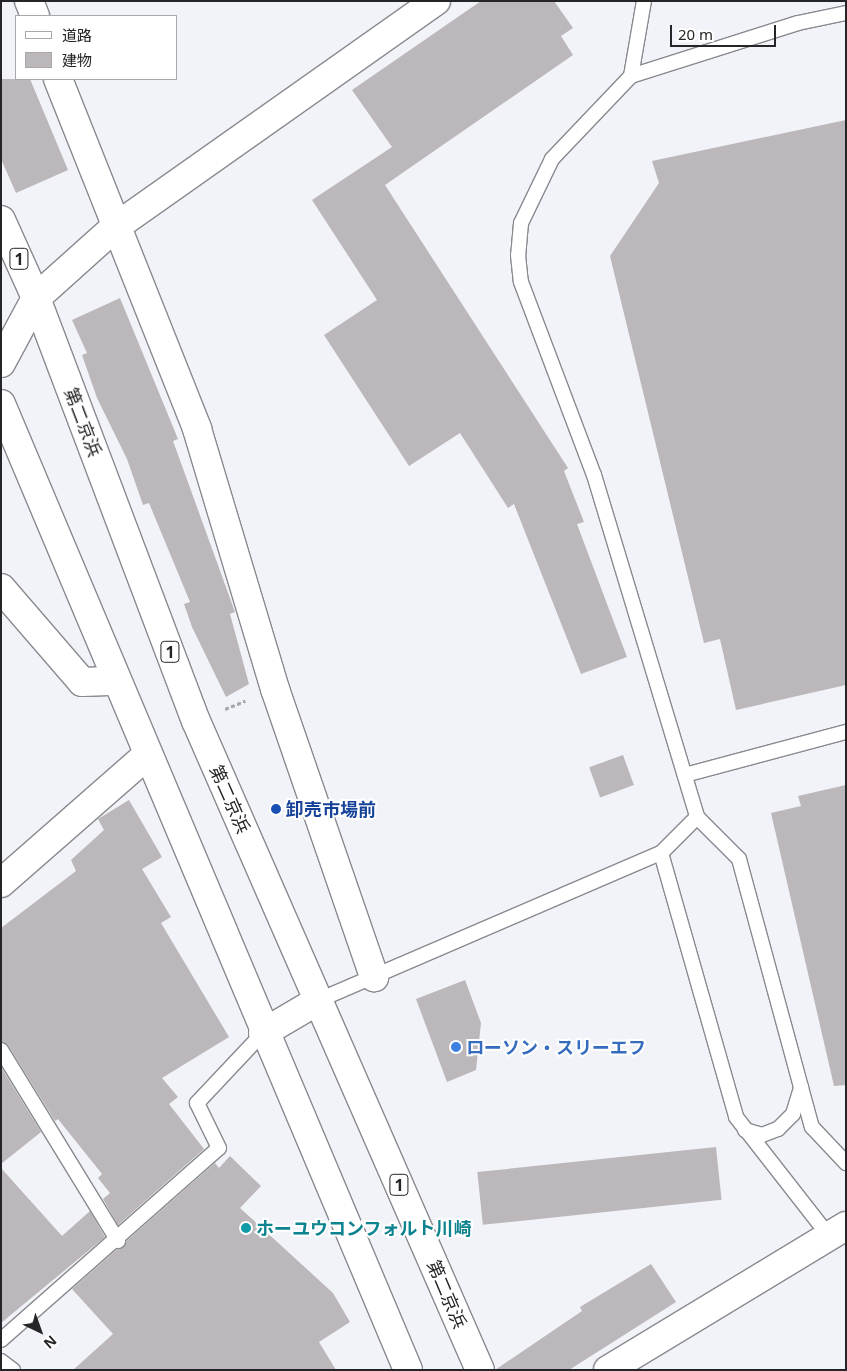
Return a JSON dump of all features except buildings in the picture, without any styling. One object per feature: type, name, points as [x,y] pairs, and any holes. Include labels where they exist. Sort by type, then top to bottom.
[{"type":"main road","points":[[29,1],[35,15]]},
{"type":"main road","points":[[1,363],[36,298],[114,228],[436,1]]},
{"type":"main road","points":[[58,80],[114,228],[197,429],[276,689],[374,977]]},
{"type":"main road","name":"第二京浜","points":[[1,220],[36,298],[196,721],[480,1370]]},
{"type":"main road","points":[[1,404],[263,1034],[408,1370]]},
{"type":"main road","points":[[1,588],[82,682],[116,681]]},
{"type":"main road","points":[[1,883],[146,756]]},
{"type":"main road","points":[[263,1034],[319,1000]]},
{"type":"main road","points":[[608,1370],[838,1231]]},
{"type":"lane","points":[[632,76],[643,8],[633,1]]},
{"type":"lane","points":[[846,13],[798,23],[632,76],[552,159],[521,223],[518,255],[521,282],[594,474],[698,817],[739,859],[812,1127],[846,1163]]},
{"type":"lane","points":[[685,775],[846,732]]},
{"type":"lane","points":[[319,1000],[661,853],[698,817]]},
{"type":"lane","points":[[661,853],[736,1117],[745,1130],[838,1231]]},
{"type":"lane","points":[[1,1340],[118,1241],[219,1148],[197,1104],[263,1034]]},
{"type":"lane","points":[[1,1050],[118,1241]]},
{"type":"lane","points":[[745,1130],[762,1135],[778,1129],[792,1114],[801,1086]]},
{"type":"lane","points":[[1,1361],[13,1370]]},
{"type":"path","points":[[196,721],[276,689]]},
{"type":"place","name":"卸売市場前","points":[[276,809]]},
{"type":"place","name":"ローソン・スリーエフ","points":[[456,1047]]},
{"type":"place","name":"ホーユウコンフォルト川崎","points":[[246,1228]]}]
